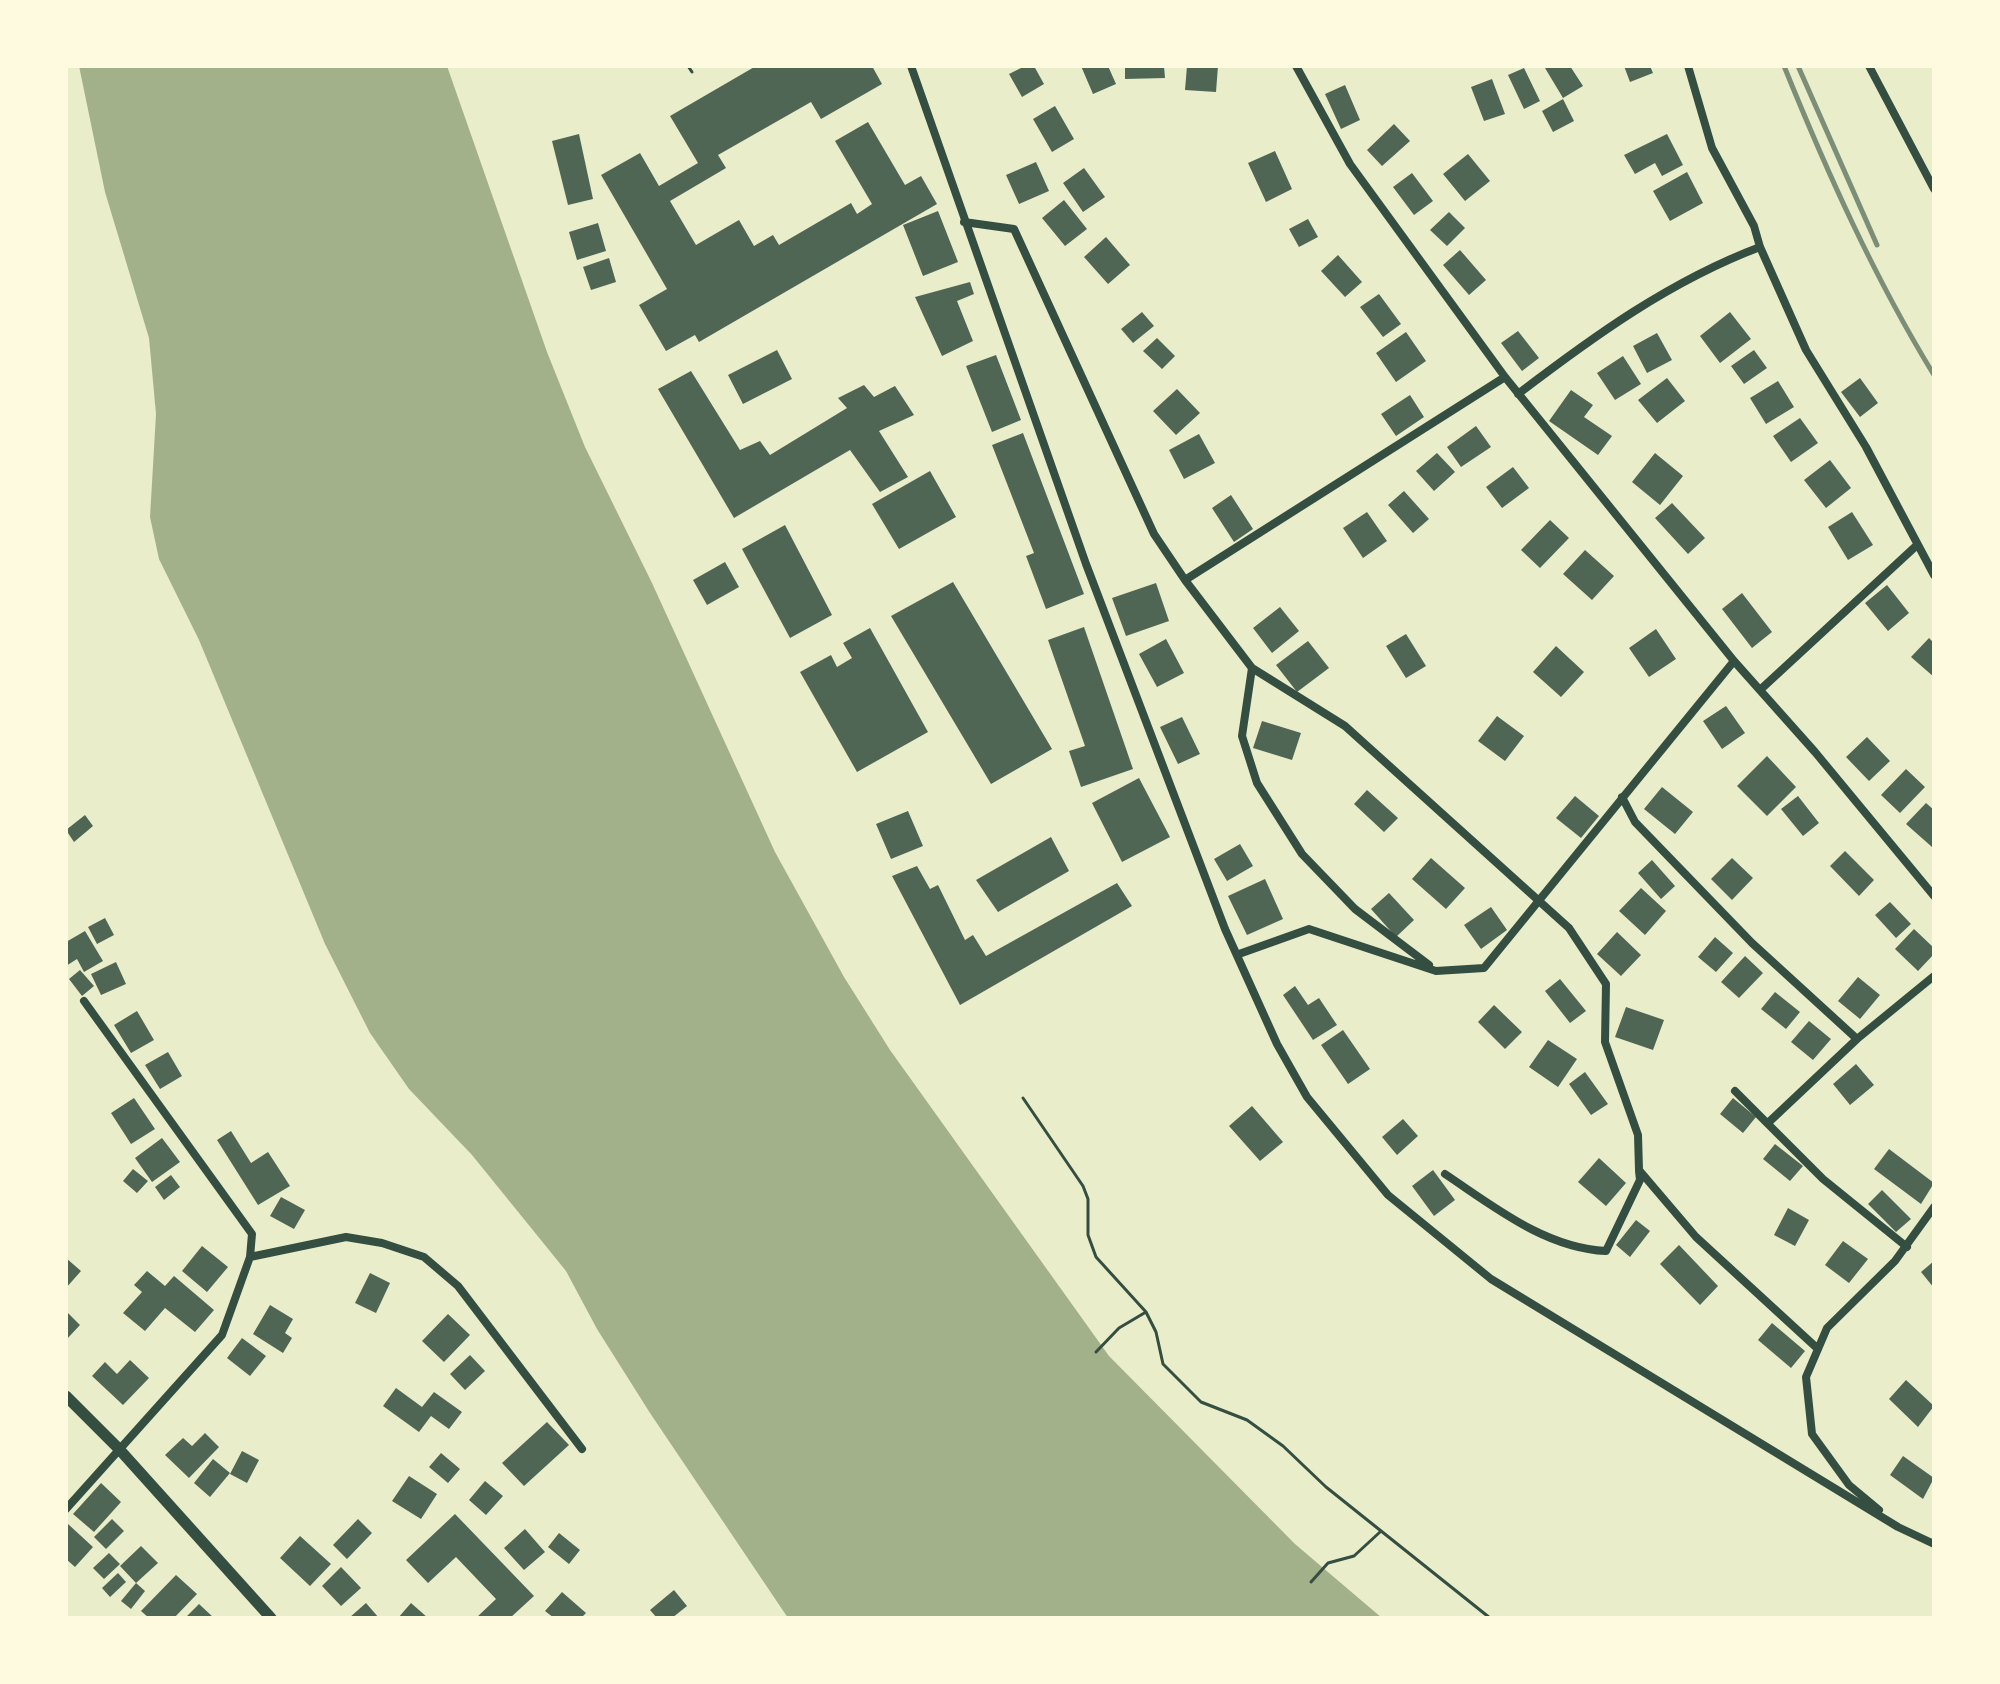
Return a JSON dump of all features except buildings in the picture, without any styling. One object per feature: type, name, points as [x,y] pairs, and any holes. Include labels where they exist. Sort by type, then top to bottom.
[{"type":"street","points":[[911,66],[1086,564],[1225,929],[1239,954],[1277,1044],[1307,1097],[1388,1195],[1491,1279],[1898,1527],[1934,1544]]},
{"type":"street","points":[[1296,66],[1350,164],[1518,394],[1734,661],[1934,896]]},
{"type":"street","points":[[1688,66],[1712,148],[1754,226],[1760,247],[1806,350],[1866,447],[1934,575]]},
{"type":"street","points":[[1869,66],[1934,189]]},
{"type":"street","points":[[964,222],[1014,229],[1154,534],[1252,668],[1345,726],[1542,901],[1569,928],[1606,984],[1605,1042],[1638,1135],[1640,1180],[1606,1251],[1587,1250],[1519,1224],[1445,1174]]},
{"type":"street","points":[[1518,394],[1665,291],[1760,247]]},
{"type":"street","points":[[1185,580],[1505,377]]},
{"type":"street","points":[[1760,690],[1916,546]]},
{"type":"street","points":[[1239,954],[1309,929],[1436,971],[1484,968],[1542,901],[1622,797],[1734,661]]},
{"type":"street","points":[[1252,668],[1242,736],[1257,783],[1302,854],[1355,909],[1436,971]]},
{"type":"street","points":[[1622,797],[1635,822],[1731,921],[1857,1039]]},
{"type":"street","points":[[1769,1122],[1857,1039],[1934,976]]},
{"type":"street","points":[[66,1509],[222,1335],[250,1257],[252,1234],[84,1001]]},
{"type":"street","points":[[1735,1091],[1823,1179],[1907,1247]]},
{"type":"street","points":[[1639,1170],[1696,1237],[1818,1349]]},
{"type":"street","points":[[1898,1527],[1849,1485],[1812,1434],[1806,1377],[1827,1328],[1907,1247],[1933,1211]]},
{"type":"street","points":[[250,1257],[346,1237],[382,1243],[424,1257],[458,1286],[582,1449]]},
{"type":"street","points":[[66,1396],[119,1449],[271,1618]]},
{"type":"path","points":[[688,66],[692,72]]},
{"type":"path","points":[[1023,1098],[1083,1186],[1088,1199],[1088,1235],[1096,1257],[1146,1312],[1156,1332],[1163,1364],[1201,1402],[1247,1420],[1283,1446],[1490,1618]]},
{"type":"path","points":[[1096,1352],[1119,1328],[1146,1312]]},
{"type":"path","points":[[1311,1582],[1328,1563],[1354,1556],[1381,1530]]},
{"type":"shaded area","points":[[79,66],[447,66],[547,352],[585,447],[652,583],[775,852],[844,977],[890,1050],[1109,1356],[1295,1544],[1382,1618],[788,1618],[650,1413],[597,1329],[566,1271],[472,1155],[409,1089],[370,1033],[325,944],[199,640],[159,559],[150,517],[156,414],[149,338],[105,192]]},
{"type":"railway","points":[[1784,66],[1853,224],[1891,300],[1934,375]]},
{"type":"railway","points":[[1798,66],[1877,245]]}]
